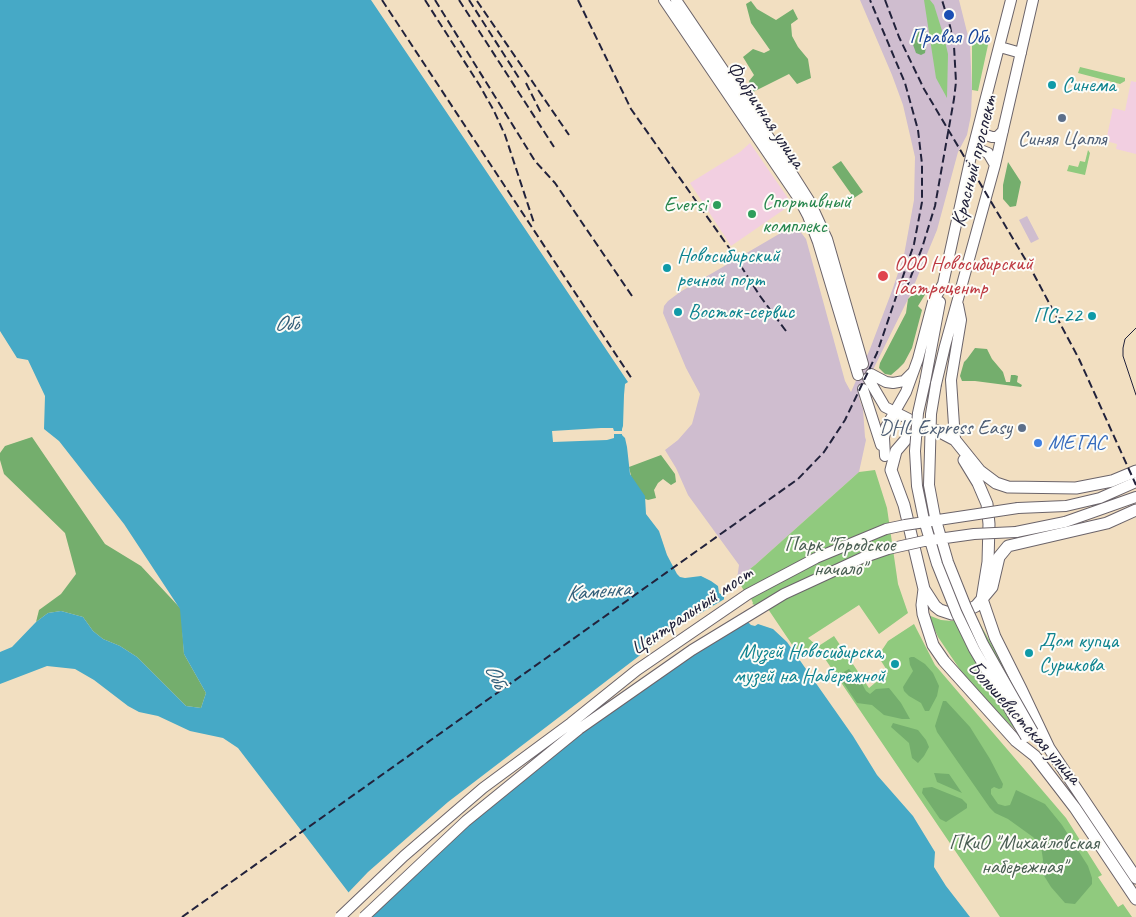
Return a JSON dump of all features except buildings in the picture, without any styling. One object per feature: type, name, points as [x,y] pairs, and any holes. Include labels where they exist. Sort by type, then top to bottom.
[{"type":"highway","points":[[1136,471],[1112,481],[1076,488],[1008,487],[996,483],[980,472],[955,440],[938,431],[923,429],[908,437],[896,451],[891,470],[904,505],[924,589],[935,606],[946,613],[962,612],[976,606],[992,587],[999,557],[1008,546],[1108,523],[1136,510]]},
{"type":"highway","points":[[955,440],[960,454],[978,483],[987,504],[988,562],[982,599]]},
{"type":"highway","name":"Большевистская улица","points":[[924,589],[923,614],[933,645],[944,661],[1016,741],[1035,756],[1075,808],[1136,899]]},
{"type":"highway","name":"Большевистская улица","points":[[982,599],[995,636],[1049,748],[1136,878]]},
{"type":"main road","name":"Фабричная улица","points":[[664,0],[803,206],[818,242],[852,342]]},
{"type":"main road","name":"Фабричная улица","points":[[676,0],[810,202],[827,239],[852,342]]},
{"type":"main road","name":"Красный проспект","points":[[885,456],[884,438],[886,427],[906,392],[914,371],[933,302],[943,284],[971,156],[1011,0]]},
{"type":"main road","name":"Красный проспект","points":[[955,440],[952,371],[961,320],[958,302],[995,165],[1033,0]]},
{"type":"main road","points":[[1000,47],[1021,53]]},
{"type":"main road","points":[[980,121],[982,130],[986,135],[997,137],[1003,131]]},
{"type":"main road","points":[[971,156],[983,151],[988,153],[995,165]]},
{"type":"main road","points":[[943,284],[918,413],[915,451],[917,486],[924,520],[937,564],[957,614],[974,649],[1030,734],[1049,748]]},
{"type":"main road","points":[[958,302],[936,384],[931,414],[929,485],[935,517],[948,562],[966,607],[1030,734],[1035,756]]},
{"type":"main road","points":[[852,342],[863,364]]},
{"type":"main road","points":[[852,342],[866,376],[885,407],[911,420],[923,429]]},
{"type":"main road","points":[[866,376],[893,383],[904,381],[914,371]]},
{"type":"main road","points":[[863,389],[891,470]]},
{"type":"main road","name":"Центральный мост","points":[[340,917],[404,856],[483,788],[637,670],[748,594],[816,558],[886,529],[1018,508],[1066,506],[1100,498],[1136,482]]},
{"type":"main road","name":"Центральный мост","points":[[364,917],[466,820],[579,729],[692,650],[784,594],[862,558],[888,549],[924,541],[974,534],[1016,532],[1065,522],[1136,497]]},
{"type":"shaded area","points":[[860,0],[959,0],[970,44],[972,90],[971,115],[967,135],[958,152],[937,230],[910,295],[859,398],[863,409],[866,440],[859,472],[737,579],[739,565],[688,495],[676,468],[665,450],[678,440],[692,424],[700,394],[686,368],[663,313],[664,306],[680,292],[791,227],[796,226],[806,239],[845,381],[851,392],[870,349],[904,255],[914,200],[915,157],[903,105]]},
{"type":"shaded area","points":[[1131,81],[1136,82],[1136,154],[1116,149],[1117,144],[1106,141],[1113,108],[1125,111]]},
{"type":"shaded area","points":[[750,143],[792,204],[731,246],[690,183],[740,152]]},
{"type":"shaded area","points":[[1027,216],[1039,239],[1031,243],[1019,220]]},
{"type":"green space","points":[[924,0],[930,0],[934,5],[948,54],[947,98],[936,78]]},
{"type":"green space","points":[[751,1],[757,9],[776,20],[793,9],[798,19],[791,24],[792,36],[808,59],[811,78],[797,84],[789,74],[753,92],[749,81],[754,75],[743,57],[753,49],[764,53],[770,50],[751,23],[746,4]]},
{"type":"green space","points":[[920,27],[925,29],[927,39],[925,53],[921,55],[916,53],[911,39],[914,31]]},
{"type":"green space","points":[[980,39],[986,41],[988,45],[978,91],[972,90],[972,44]]},
{"type":"green space","points":[[1080,67],[1125,78],[1125,81],[1120,84],[1078,73]]},
{"type":"green space","points":[[1088,150],[1090,153],[1085,175],[1067,171],[1069,165],[1078,167],[1080,161],[1085,162]]},
{"type":"green space","points":[[841,161],[863,192],[854,198],[832,167]]},
{"type":"green space","points":[[1008,162],[1021,182],[1016,206],[1010,207],[1003,199],[1003,185]]},
{"type":"green space","points":[[917,290],[926,293],[918,306],[922,310],[912,348],[904,363],[898,369],[891,375],[885,374],[879,368],[880,363],[906,313],[908,299]]},
{"type":"green space","points":[[975,348],[987,349],[992,359],[1003,372],[1006,382],[1010,382],[1011,375],[1018,376],[1017,382],[1022,385],[1021,387],[962,381],[960,376],[964,362]]},
{"type":"green space","points":[[32,437],[105,544],[141,566],[181,609],[184,654],[206,693],[201,708],[186,706],[137,657],[120,646],[103,639],[93,631],[83,617],[61,611],[48,613],[36,622],[39,610],[61,594],[76,574],[65,533],[4,474],[0,453],[5,446]]},
{"type":"green space","points":[[661,455],[675,474],[676,482],[671,485],[663,479],[654,490],[656,498],[648,500],[640,497],[629,467]]},
{"type":"green space","name":"Парк \"Городское начало\"","points":[[875,470],[887,508],[898,584],[908,613],[879,634],[859,605],[808,638],[815,644],[799,655],[766,606],[761,607],[752,604],[737,579],[859,472]]},
{"type":"green space","points":[[974,613],[1018,692],[1022,736],[965,677],[938,637],[928,615],[941,620],[952,621]]},
{"type":"green space","name":"ПКиО \"Михайловская набережная\"","points":[[914,624],[935,665],[1066,818],[1102,875],[1098,877],[1118,907],[1123,904],[1132,917],[1000,917],[817,647],[834,636],[869,688],[888,672],[878,656],[888,641]]},
{"type":"green space","points":[[911,657],[925,664],[933,673],[939,686],[937,696],[929,711],[925,711],[921,703],[904,691],[903,687],[913,671],[909,658]]},
{"type":"green space","points":[[849,669],[870,694],[876,689],[889,688],[901,703],[910,719],[884,715],[872,705],[857,703],[840,678],[842,673]]},
{"type":"green space","points":[[943,701],[946,701],[970,727],[990,759],[1003,784],[1002,788],[994,787],[991,789],[991,794],[998,804],[1010,805],[1016,790],[1045,804],[1062,825],[1088,866],[1092,878],[1092,884],[1075,904],[1065,903],[1051,887],[1041,871],[1043,860],[1041,846],[1033,837],[990,808],[937,732],[935,726]]},
{"type":"green space","points":[[893,723],[918,730],[926,740],[929,747],[918,763],[912,758],[909,743],[891,727]]},
{"type":"green space","points":[[934,773],[949,774],[962,793],[937,782]]},
{"type":"green space","points":[[932,787],[962,799],[967,804],[967,808],[946,822],[940,819],[922,793],[923,788]]},
{"type":"water","name":"Обь","points":[[0,0],[371,0],[628,382],[625,384],[622,435],[625,438],[627,447],[630,474],[645,496],[646,514],[659,531],[667,555],[677,574],[685,578],[701,576],[711,581],[718,586],[719,593],[724,596],[724,600],[744,606],[748,622],[751,625],[755,626],[758,624],[773,629],[787,642],[853,736],[877,775],[913,816],[935,852],[934,867],[970,917],[359,917],[349,893],[238,748],[223,738],[190,731],[158,716],[139,712],[75,669],[47,666],[0,684],[0,652],[12,647],[36,622],[48,613],[61,611],[83,617],[93,631],[103,639],[120,646],[137,657],[186,706],[201,708],[206,693],[184,654],[180,609],[124,524],[59,441],[44,429],[45,396],[28,360],[17,358],[0,331]]},
{"type":"pier","points":[[613,428],[614,431],[624,431],[624,434],[614,434],[614,438],[607,440],[553,442],[552,431]]},
{"type":"pier","points":[[733,594],[750,596],[753,603],[750,607],[746,608],[748,611],[692,650],[466,821],[364,917],[356,917],[347,894],[368,872],[448,802],[677,627]]},
{"type":"tram line","points":[[1136,328],[1125,339],[1123,348],[1123,356],[1136,395]]},
{"type":"railway","points":[[382,0],[632,379]]},
{"type":"railway","points":[[425,0],[494,111],[505,135],[534,223]]},
{"type":"railway","points":[[435,0],[535,161],[555,183],[632,296]]},
{"type":"railway","points":[[459,0],[554,147]]},
{"type":"railway","points":[[469,0],[519,78]]},
{"type":"railway","points":[[578,0],[631,109],[786,331]]},
{"type":"railway","points":[[182,917],[798,479],[824,452],[845,420],[877,353],[914,244],[922,202],[922,164],[918,130],[905,83],[870,0]]},
{"type":"railway","points":[[885,0],[899,37],[924,89],[1031,269],[1079,359],[1136,485]]},
{"type":"railway","points":[[906,289],[922,248],[935,206],[954,99],[956,82],[954,46],[942,0]]},
{"type":"railway","points":[[477,1],[569,135]]},
{"type":"railway","points":[[526,83],[542,115]]},
{"type":"place","name":"Правая Обь","points":[[949,15]]},
{"type":"place","name":"Синема","points":[[1052,85]]},
{"type":"place","name":"Синяя Цапля","points":[[1062,118]]},
{"type":"place","name":"Eversi","points":[[717,205]]},
{"type":"place","name":"Спортивный комплекс","points":[[752,214]]},
{"type":"place","name":"Новосибирский речной порт","points":[[667,268]]},
{"type":"place","name":"ООО Новосибирский Гастроцентр","points":[[883,276]]},
{"type":"place","name":"Восток-сервис","points":[[678,312]]},
{"type":"place","name":"ПС-22","points":[[1092,316]]},
{"type":"place","name":"DHL Express Easy","points":[[1022,428]]},
{"type":"place","name":"МЕГАС","points":[[1038,443]]},
{"type":"place","name":"Дом купца Сурикова","points":[[1029,653]]},
{"type":"place","name":"Музей Новосибирска, музей на Набережной","points":[[895,664]]},
{"type":"water label","name":"Каменка","points":[[598,592]]}]
